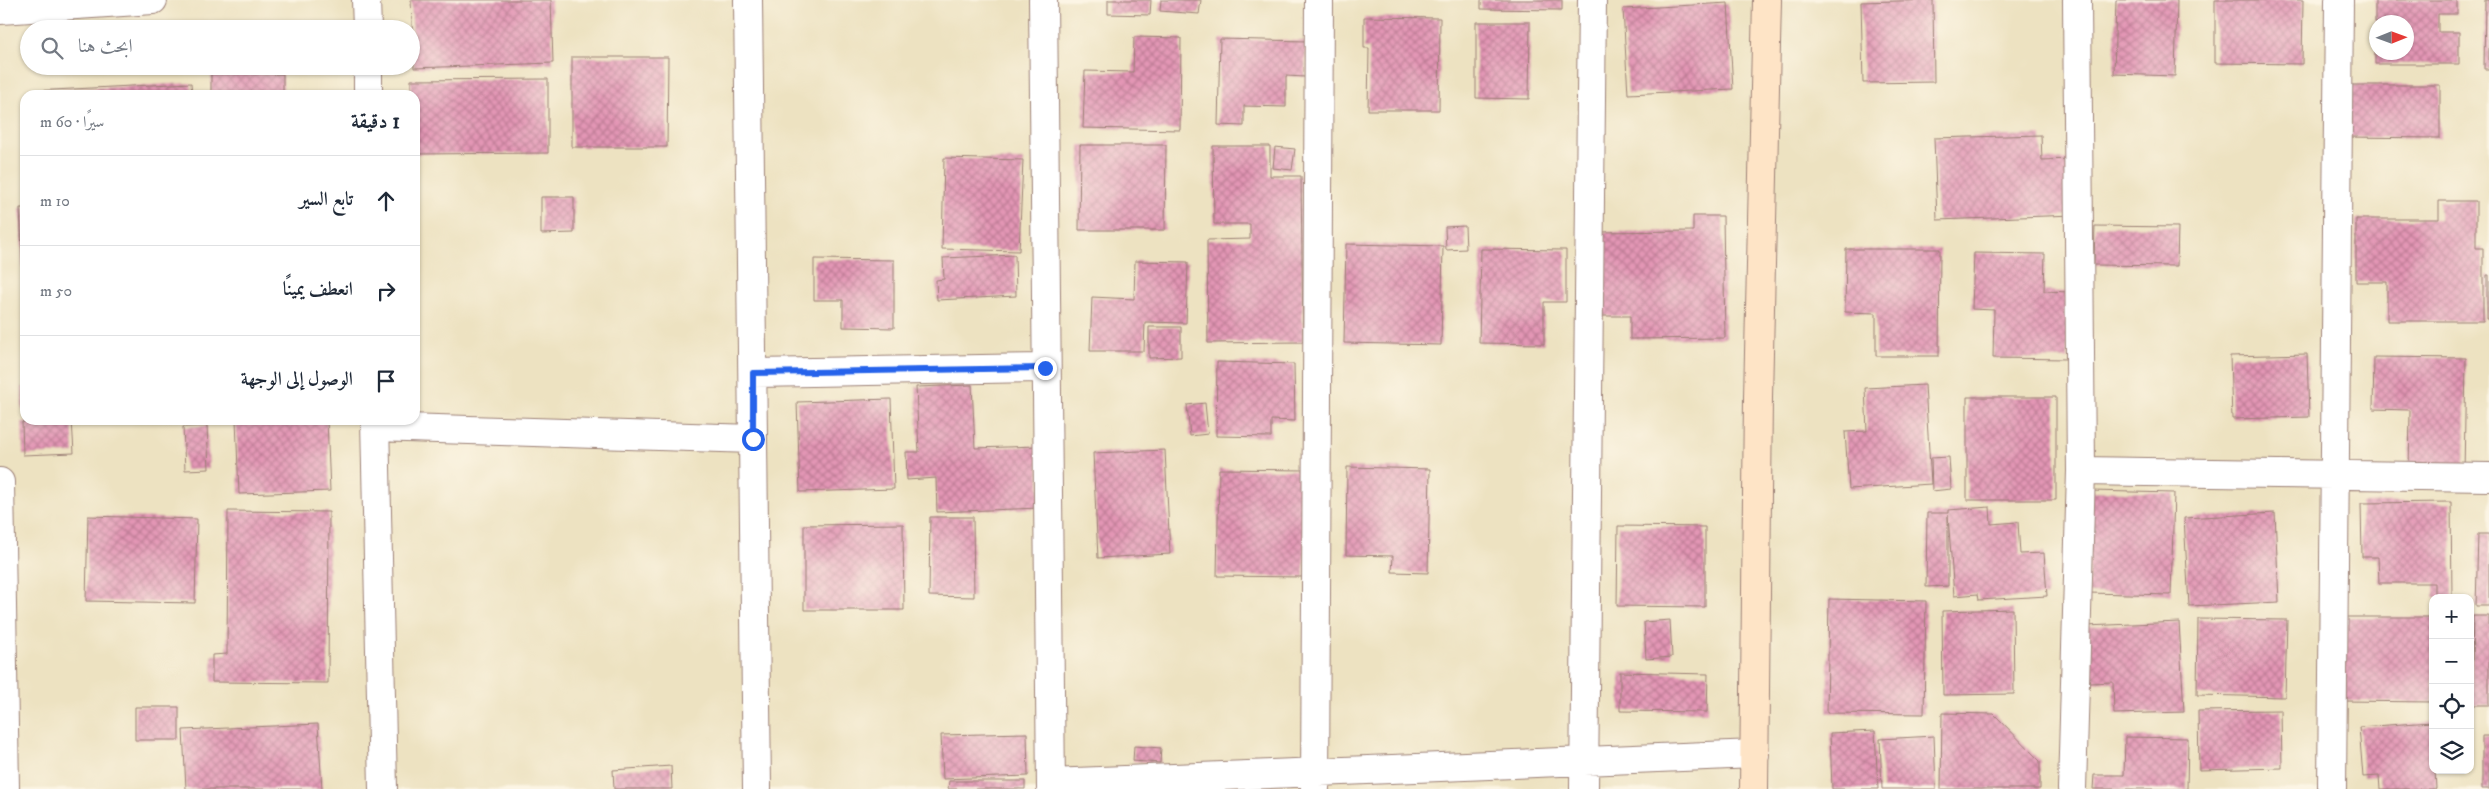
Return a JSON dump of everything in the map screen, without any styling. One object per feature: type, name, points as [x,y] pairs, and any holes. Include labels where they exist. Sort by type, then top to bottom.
[{"type":"street","points":[[0,10],[153,0]]},
{"type":"street","points":[[366,0],[367,20]]},
{"type":"street","points":[[748,0],[757,789]]},
{"type":"street","points":[[1043,0],[1045,368],[1051,786],[1315,780],[1584,761],[1755,754]]},
{"type":"street","points":[[1315,780],[1319,0]]},
{"type":"street","points":[[1584,789],[1592,0]]},
{"type":"street","points":[[1754,789],[1758,397],[1767,0]]},
{"type":"street","points":[[2072,789],[2081,471],[2077,0]]},
{"type":"street","points":[[2332,789],[2339,0]]},
{"type":"street","points":[[368,75],[368,90]]},
{"type":"street","points":[[753,373],[1045,368]]},
{"type":"street","points":[[375,425],[383,789]]},
{"type":"street","points":[[420,425],[753,439]]},
{"type":"street","points":[[2081,471],[2489,477]]},
{"type":"street","points":[[0,482],[5,789]]},
{"type":"building","points":[[411,0],[551,0],[553,63],[420,68],[420,20],[412,20]]},
{"type":"building","points":[[1108,0],[1151,0],[1150,15],[1108,14]]},
{"type":"building","points":[[1161,0],[1201,0],[1199,14],[1160,11]]},
{"type":"building","points":[[1481,0],[1562,0],[1562,10],[1481,9]]},
{"type":"building","points":[[1933,0],[1934,82],[1863,83],[1861,2]]},
{"type":"building","points":[[2116,0],[2177,0],[2175,76],[2114,74]]},
{"type":"building","points":[[2215,0],[2303,0],[2302,64],[2215,63]]},
{"type":"building","points":[[2375,0],[2457,0],[2457,14],[2438,14],[2438,32],[2459,32],[2459,64],[2375,64],[2375,60],[2414,60],[2414,15],[2375,15]]},
{"type":"building","points":[[2485,0],[2489,0],[2489,69],[2484,69]]},
{"type":"building","points":[[1728,3],[1733,89],[1628,94],[1623,9]]},
{"type":"building","points":[[1364,17],[1440,18],[1439,110],[1368,110],[1369,48],[1364,48]]},
{"type":"building","points":[[1476,22],[1530,22],[1529,99],[1476,98]]},
{"type":"building","points":[[1134,37],[1181,38],[1180,130],[1083,128],[1085,71],[1133,72]]},
{"type":"building","points":[[1220,39],[1306,41],[1305,77],[1286,76],[1286,107],[1244,106],[1244,126],[1218,125]]},
{"type":"building","points":[[572,57],[668,57],[667,147],[572,147]]},
{"type":"building","points":[[211,75],[283,75],[283,90],[211,90]]},
{"type":"building","points":[[548,79],[548,153],[420,154],[420,90],[411,90],[411,80]]},
{"type":"building","points":[[191,83],[192,90],[53,90]]},
{"type":"building","points":[[2343,85],[2440,85],[2440,138],[2343,137]]},
{"type":"building","points":[[2041,135],[2042,160],[2072,159],[2074,215],[1937,220],[1934,138]]},
{"type":"building","points":[[1080,145],[1166,145],[1165,230],[1079,230]]},
{"type":"building","points":[[1213,146],[1270,146],[1270,176],[1301,176],[1303,342],[1208,343],[1207,240],[1250,239],[1250,224],[1214,224]]},
{"type":"building","points":[[1275,147],[1295,149],[1292,170],[1273,168]]},
{"type":"building","points":[[944,158],[1023,160],[1019,251],[942,249]]},
{"type":"building","points":[[541,197],[574,197],[574,233],[541,234]]},
{"type":"building","points":[[2439,201],[2476,201],[2476,248],[2483,248],[2483,321],[2387,321],[2387,282],[2356,282],[2356,219],[2439,219]]},
{"type":"building","points":[[1693,216],[1723,216],[1725,338],[1630,339],[1630,316],[1596,316],[1595,232],[1693,231]]},
{"type":"building","points":[[1465,226],[1466,249],[1446,250],[1445,227]]},
{"type":"building","points":[[2095,226],[2178,227],[2177,266],[2094,265]]},
{"type":"building","points":[[1346,244],[1443,246],[1441,345],[1344,343]]},
{"type":"building","points":[[1481,249],[1566,250],[1566,302],[1544,302],[1544,344],[1479,343]]},
{"type":"building","points":[[1846,249],[1940,249],[1939,356],[1876,356],[1876,313],[1845,312]]},
{"type":"building","points":[[1974,253],[2045,254],[2044,291],[2069,292],[2067,359],[1993,358],[1994,310],[1972,309]]},
{"type":"building","points":[[1015,255],[1016,296],[937,300],[936,280],[944,279],[943,258]]},
{"type":"building","points":[[814,259],[894,260],[894,328],[843,327],[843,300],[814,300]]},
{"type":"building","points":[[1135,261],[1188,262],[1186,323],[1145,322],[1144,351],[1090,351],[1092,297],[1134,299]]},
{"type":"building","points":[[2487,275],[2489,275],[2489,319],[2487,319]]},
{"type":"building","points":[[1149,327],[1181,327],[1181,357],[1149,358]]},
{"type":"building","points":[[2307,354],[2309,417],[2232,419],[2230,356]]},
{"type":"building","points":[[2374,357],[2466,358],[2464,473],[2409,473],[2410,410],[2373,409]]},
{"type":"building","points":[[1217,362],[1294,364],[1295,421],[1271,420],[1271,437],[1216,436]]},
{"type":"building","points":[[972,385],[975,448],[1038,446],[1040,508],[937,512],[936,478],[907,480],[906,452],[919,452],[916,387]]},
{"type":"building","points":[[1925,385],[1931,484],[1849,489],[1845,432],[1867,431],[1865,388]]},
{"type":"building","points":[[1967,397],[2056,397],[2056,500],[1967,500]]},
{"type":"building","points":[[891,399],[894,489],[800,492],[797,402]]},
{"type":"building","points":[[1205,403],[1208,434],[1190,436],[1187,405]]},
{"type":"building","points":[[22,425],[72,425],[74,453],[23,455]]},
{"type":"building","points":[[236,425],[327,425],[330,491],[239,494]]},
{"type":"building","points":[[207,426],[209,469],[185,470],[183,427]]},
{"type":"building","points":[[1165,450],[1170,554],[1098,558],[1093,453]]},
{"type":"building","points":[[1949,457],[1951,489],[1932,491],[1931,458]]},
{"type":"building","points":[[1347,467],[1430,469],[1428,573],[1392,572],[1393,556],[1346,555]]},
{"type":"building","points":[[1219,469],[1306,470],[1304,577],[1217,576]]},
{"type":"building","points":[[2091,491],[2174,493],[2171,595],[2088,593]]},
{"type":"building","points":[[2451,502],[2452,594],[2435,594],[2435,583],[2379,583],[2378,557],[2362,557],[2361,503]]},
{"type":"building","points":[[1990,507],[1991,524],[2018,522],[2020,554],[2044,553],[2047,596],[1979,600],[1978,594],[1954,596],[1948,515],[1948,586],[1926,587],[1927,513],[1948,513],[1948,510]]},
{"type":"building","points":[[228,511],[329,512],[328,683],[212,682],[212,655],[227,654]]},
{"type":"building","points":[[2275,513],[2279,602],[2189,606],[2184,518]]},
{"type":"building","points":[[88,516],[197,519],[195,603],[86,601]]},
{"type":"building","points":[[930,517],[973,517],[974,597],[929,596]]},
{"type":"building","points":[[903,524],[904,610],[804,610],[804,525]]},
{"type":"building","points":[[1618,526],[1705,527],[1705,607],[1617,606]]},
{"type":"building","points":[[2478,534],[2489,534],[2489,606],[2476,606]]},
{"type":"building","points":[[1829,599],[1926,601],[1924,714],[1827,713]]},
{"type":"building","points":[[2013,609],[2014,694],[1943,695],[1942,611]]},
{"type":"building","points":[[2474,616],[2489,616],[2489,705],[2474,705]]},
{"type":"building","points":[[2343,617],[2429,617],[2429,702],[2342,701]]},
{"type":"building","points":[[2198,619],[2287,620],[2285,697],[2197,695]]},
{"type":"building","points":[[1670,620],[1672,657],[1646,659],[1644,622]]},
{"type":"building","points":[[2179,622],[2184,712],[2114,714],[2113,682],[2089,683],[2086,626]]},
{"type":"building","points":[[1620,672],[1708,674],[1707,712],[1620,711]]},
{"type":"building","points":[[135,707],[179,707],[179,740],[135,740]]},
{"type":"building","points":[[2281,710],[2282,768],[2199,770],[2198,711]]},
{"type":"building","points":[[1942,713],[1994,714],[2040,761],[2040,789],[1941,789]]},
{"type":"building","points":[[2429,722],[2429,774],[2435,774],[2436,789],[2380,789],[2379,776],[2363,777],[2359,727]]},
{"type":"building","points":[[318,724],[322,789],[186,789],[183,730]]},
{"type":"building","points":[[1875,731],[1878,789],[1832,789],[1830,733]]},
{"type":"building","points":[[1027,733],[1028,776],[943,779],[941,735]]},
{"type":"building","points":[[1934,736],[1936,789],[1882,789],[1880,739]]},
{"type":"building","points":[[2482,736],[2489,736],[2489,789],[2482,789]]},
{"type":"building","points":[[2125,737],[2188,738],[2187,789],[2093,789],[2094,775],[2124,775]]},
{"type":"building","points":[[1134,746],[1161,748],[1160,763],[1133,761]]},
{"type":"building","points":[[671,766],[672,789],[614,789],[613,770]]},
{"type":"building","points":[[949,781],[1025,781],[1025,789],[948,789]]},
{"type":"route","points":[[753,439],[753,373],[1045,368]]}]
